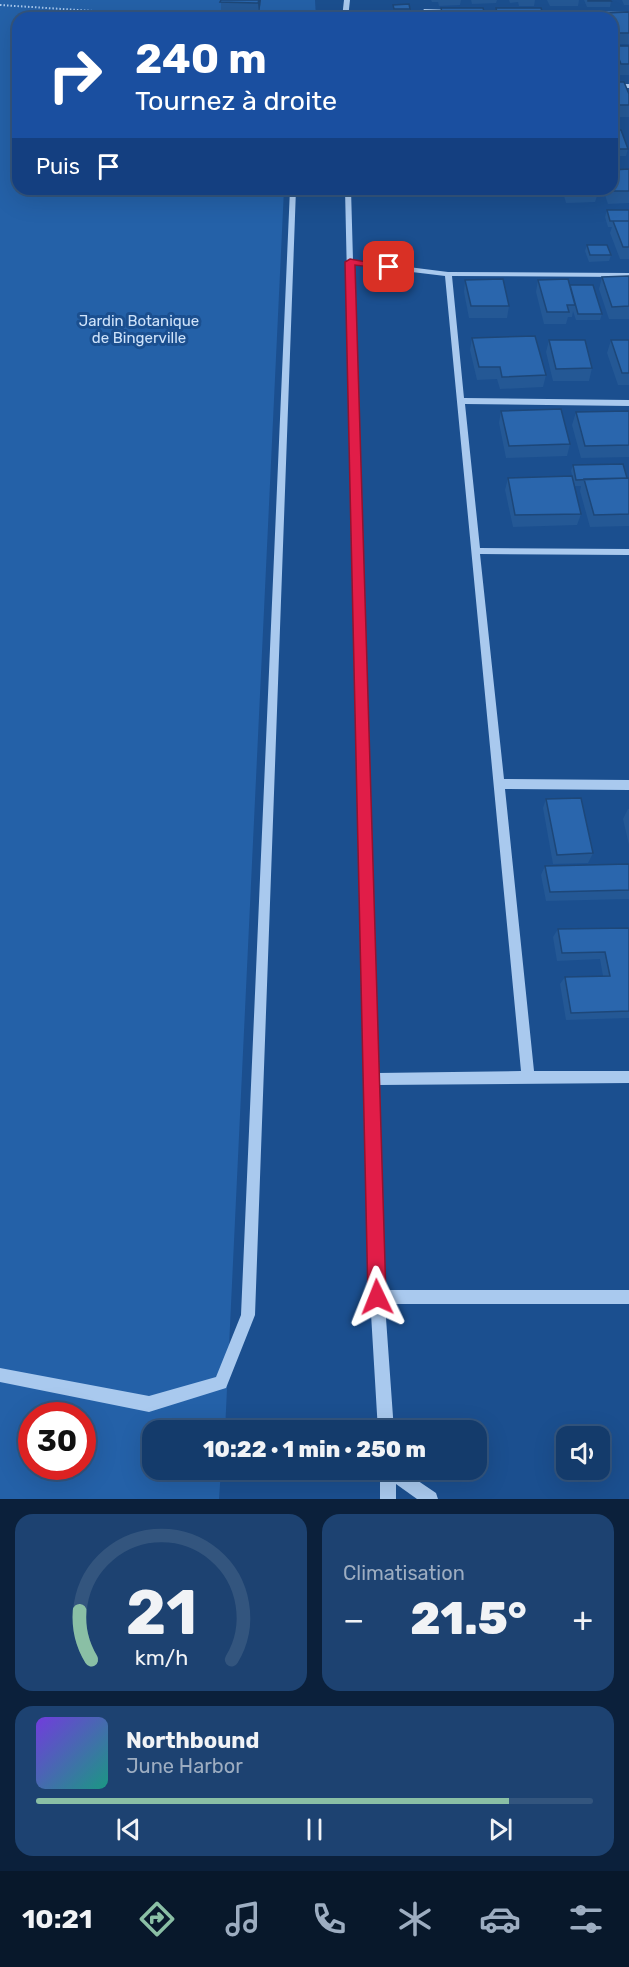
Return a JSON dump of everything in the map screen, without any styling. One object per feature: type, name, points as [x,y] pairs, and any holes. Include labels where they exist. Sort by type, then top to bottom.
[{"type":"street","points":[[0,1375],[149,1404],[221,1383],[248,1315],[293,195]]},
{"type":"street","points":[[348,195],[377,1297],[385,1420]]},
{"type":"street","points":[[350,262],[448,274],[629,275]]},
{"type":"street","points":[[448,274],[528,1078]]},
{"type":"street","points":[[460,401],[629,403]]},
{"type":"street","points":[[475,551],[629,552]]},
{"type":"street","points":[[499,784],[629,785]]},
{"type":"street","points":[[371,1079],[629,1077]]},
{"type":"street","points":[[377,1297],[629,1297]]},
{"type":"street","points":[[387,1499],[388,1480]]},
{"type":"street","points":[[403,1480],[430,1499]]},
{"type":"path","points":[[0,4],[115,12]]},
{"type":"green space","name":"Jardin Botanique de Bingerville","points":[[0,0],[315,0],[316,12],[12,12],[12,195],[284,195],[226,1420],[142,1420],[142,1480],[220,1480],[219,1499],[0,1499]]},
{"type":"building","points":[[221,0],[259,0],[258,3],[220,2]]},
{"type":"building","points":[[409,4],[410,9],[394,9],[393,5]]},
{"type":"building","points":[[441,8],[483,8],[484,12],[442,12]]},
{"type":"building","points":[[496,8],[541,8],[542,12],[497,12]]},
{"type":"building","points":[[618,12],[629,12],[629,33],[618,33]]},
{"type":"building","points":[[618,46],[629,46],[629,64],[621,64]]},
{"type":"building","points":[[618,82],[624,82],[629,94],[629,105],[618,105]]},
{"type":"building","points":[[618,130],[621,130],[628,149],[618,149]]},
{"type":"building","points":[[629,169],[629,191],[618,191],[618,170]]},
{"type":"building","points":[[568,195],[597,196],[568,196]]},
{"type":"building","points":[[607,210],[629,210],[629,221],[610,221]]},
{"type":"building","points":[[613,221],[629,221],[629,247],[623,247]]},
{"type":"building","points":[[587,245],[607,245],[611,255],[590,255]]},
{"type":"building","points":[[629,276],[629,306],[612,307],[602,277]]},
{"type":"building","points":[[503,279],[509,306],[471,306],[465,280]]},
{"type":"building","points":[[568,279],[575,305],[567,305],[569,312],[547,312],[538,280]]},
{"type":"building","points":[[570,285],[593,285],[602,314],[578,314]]},
{"type":"building","points":[[535,336],[546,375],[502,377],[500,367],[479,367],[472,338]]},
{"type":"building","points":[[549,340],[585,340],[592,368],[556,369]]},
{"type":"building","points":[[611,340],[629,340],[629,373],[622,373]]},
{"type":"building","points":[[561,409],[570,444],[509,446],[501,411]]},
{"type":"building","points":[[629,411],[629,445],[585,446],[576,412]]},
{"type":"building","points":[[623,464],[627,478],[576,480],[573,465]]},
{"type":"building","points":[[572,476],[581,514],[515,515],[508,478]]},
{"type":"building","points":[[629,478],[629,514],[594,515],[584,479]]},
{"type":"building","points":[[581,798],[593,853],[557,855],[546,799]]},
{"type":"building","points":[[629,864],[629,890],[550,892],[545,866]]},
{"type":"building","points":[[629,928],[629,1011],[571,1013],[565,977],[610,976],[605,952],[562,953],[558,929]]},
{"type":"route","points":[[377,1297],[350,262],[389,267]]}]
